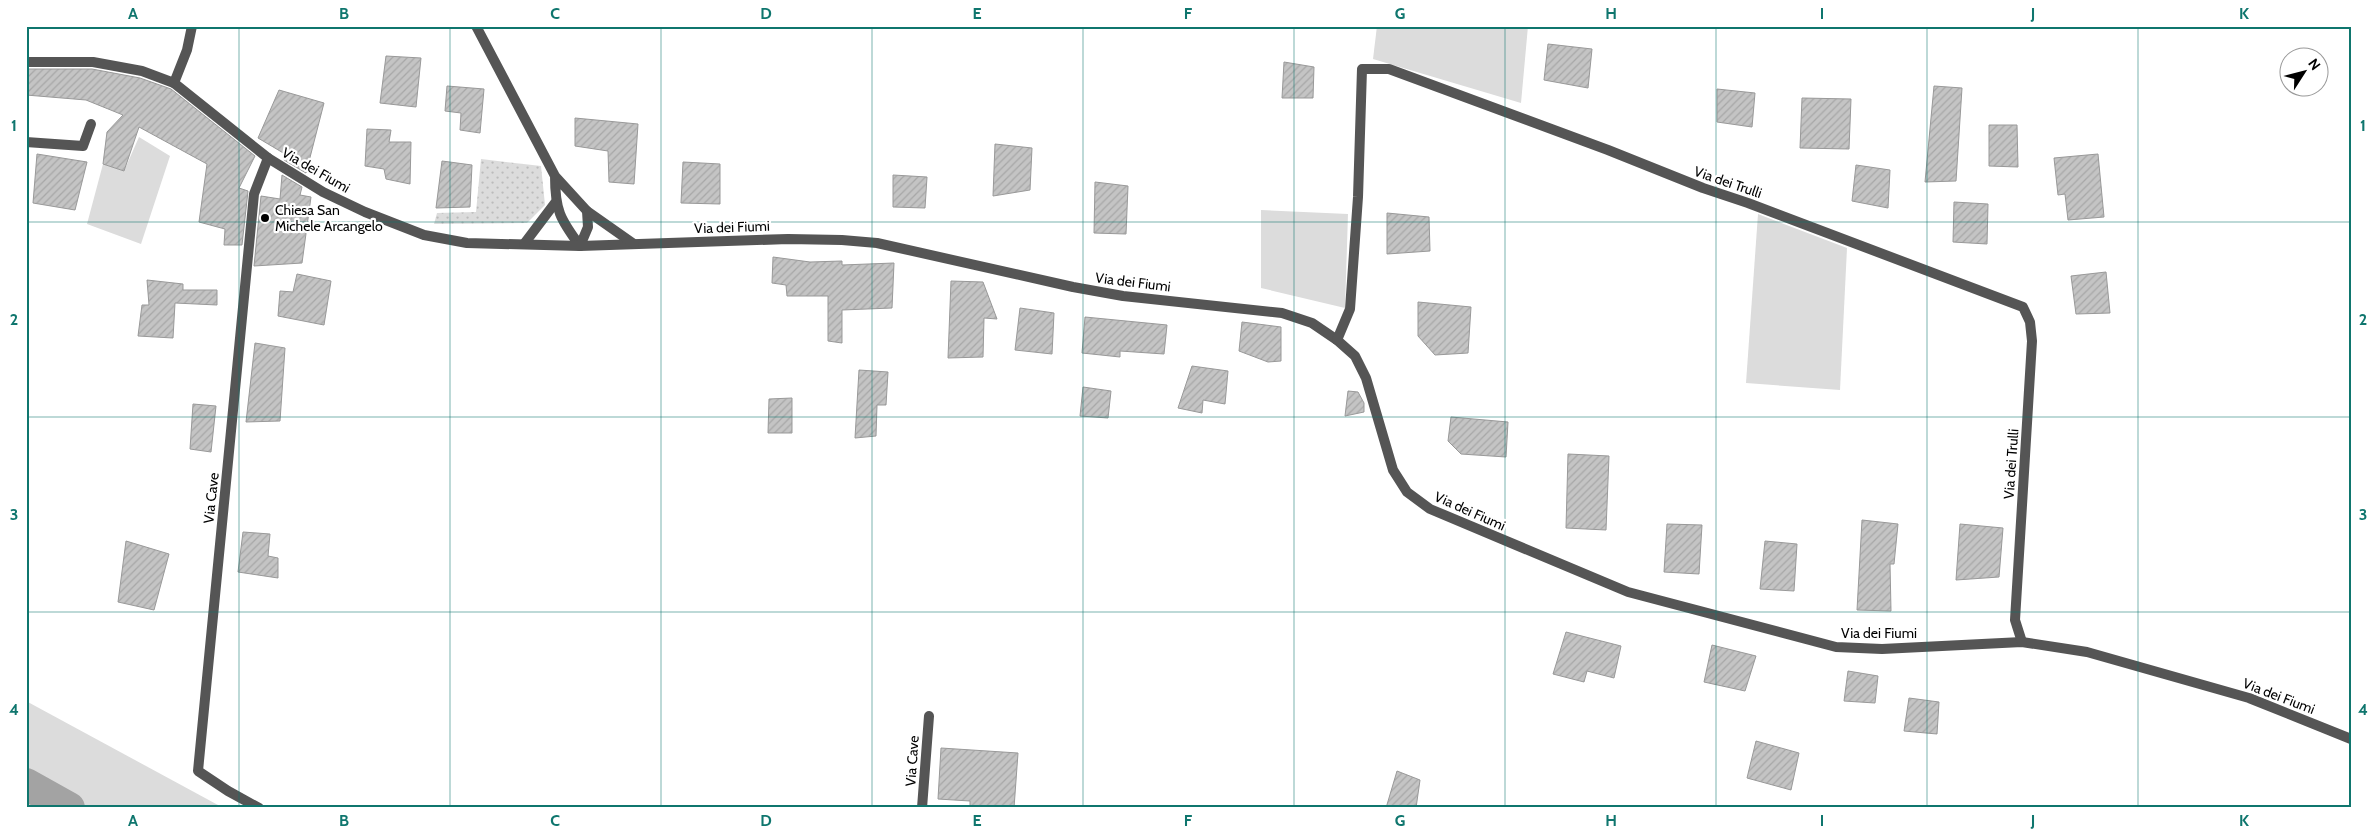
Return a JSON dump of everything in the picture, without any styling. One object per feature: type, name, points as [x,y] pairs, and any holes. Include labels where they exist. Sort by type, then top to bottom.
[{"type":"street","points":[[174,83],[187,50],[192,26]]},
{"type":"street","points":[[476,26],[555,176],[587,211],[635,245]]},
{"type":"street","name":"Via dei Fiumi","points":[[26,62],[94,62],[142,71],[174,83],[268,158],[324,192],[365,212],[424,235],[467,242],[580,246],[788,239],[877,243],[1073,287],[1124,296],[1282,313],[1312,323],[1337,340],[1355,356],[1366,378],[1393,470],[1408,492],[1430,509],[1628,592],[1836,647],[1882,649],[2022,642],[2087,652],[2249,698],[2351,739]]},
{"type":"street","name":"Via dei Trulli","points":[[1337,340],[1350,309],[1358,197],[1362,69],[1390,68],[1703,188],[1748,203],[2023,307],[2030,322],[2032,341],[2015,620],[2022,642]]},
{"type":"street","points":[[26,142],[83,146],[91,124]]},
{"type":"street","name":"Via Cave","points":[[259,808],[228,791],[198,771],[254,194],[268,158]]},
{"type":"street","points":[[555,176],[556,203],[564,224],[580,246]]},
{"type":"street","points":[[524,244],[556,203]]},
{"type":"street","points":[[580,246],[588,227],[587,211]]},
{"type":"street","name":"Via Cave","points":[[922,808],[929,716]]},
{"type":"shaded area","points":[[1377,26],[1528,26],[1521,103],[1373,59]]},
{"type":"shaded area","points":[[139,137],[170,156],[141,244],[87,224],[103,164],[124,171]]},
{"type":"shaded area","points":[[481,159],[541,166],[545,205],[527,223],[434,224],[437,213],[476,212]]},
{"type":"shaded area","points":[[1261,210],[1348,214],[1345,308],[1261,288]]},
{"type":"shaded area","points":[[1758,214],[1847,248],[1840,390],[1746,383]]},
{"type":"shaded area","points":[[26,701],[218,805],[223,808],[26,808]]},
{"type":"building","points":[[1548,44],[1592,49],[1588,88],[1544,80]]},
{"type":"building","points":[[386,56],[421,58],[416,107],[380,103]]},
{"type":"building","points":[[1284,62],[1314,67],[1313,98],[1282,98]]},
{"type":"building","points":[[26,69],[92,69],[140,78],[171,89],[255,156],[239,188],[248,191],[242,245],[224,245],[225,229],[199,222],[207,164],[139,127],[124,171],[103,164],[107,132],[123,115],[86,100],[26,95]]},
{"type":"building","points":[[447,86],[484,89],[480,133],[460,130],[461,113],[445,111]]},
{"type":"building","points":[[1934,86],[1962,88],[1956,181],[1925,182]]},
{"type":"building","points":[[1717,89],[1755,93],[1752,127],[1717,122]]},
{"type":"building","points":[[279,90],[324,103],[306,173],[284,160],[285,154],[258,138]]},
{"type":"building","points":[[1802,98],[1851,99],[1849,149],[1800,148]]},
{"type":"building","points":[[575,118],[638,124],[634,184],[609,182],[608,151],[575,146]]},
{"type":"building","points":[[1989,125],[2017,125],[2018,167],[1989,166]]},
{"type":"building","points":[[367,129],[391,130],[389,142],[411,142],[410,184],[386,179],[384,169],[365,166]]},
{"type":"building","points":[[995,144],[1032,148],[1030,190],[993,196]]},
{"type":"building","points":[[37,154],[87,162],[75,210],[33,203]]},
{"type":"building","points":[[2098,154],[2104,217],[2068,220],[2065,194],[2058,195],[2054,158]]},
{"type":"building","points":[[442,161],[472,165],[470,207],[436,208]]},
{"type":"building","points":[[683,162],[720,164],[720,204],[681,203]]},
{"type":"building","points":[[1856,165],[1890,170],[1888,208],[1852,201]]},
{"type":"building","points":[[282,175],[302,187],[300,195],[311,197],[302,263],[254,266],[261,196],[280,199]]},
{"type":"building","points":[[893,175],[927,177],[925,208],[893,207]]},
{"type":"building","points":[[1095,182],[1128,186],[1126,234],[1094,233]]},
{"type":"building","points":[[1954,202],[1988,204],[1987,244],[1953,242]]},
{"type":"building","points":[[1387,213],[1429,217],[1430,251],[1387,254]]},
{"type":"building","points":[[773,257],[810,262],[842,261],[842,265],[894,263],[892,308],[842,310],[842,343],[828,341],[828,296],[787,296],[786,285],[772,283]]},
{"type":"building","points":[[2106,272],[2110,313],[2076,314],[2071,276]]},
{"type":"building","points":[[297,274],[331,281],[324,325],[278,316],[280,291],[293,292]]},
{"type":"building","points":[[147,280],[183,284],[183,290],[217,290],[217,305],[175,303],[173,338],[138,336],[142,305],[149,305]]},
{"type":"building","points":[[951,281],[983,282],[997,319],[984,318],[983,357],[948,358]]},
{"type":"building","points":[[1418,302],[1471,307],[1468,353],[1435,355],[1418,336]]},
{"type":"building","points":[[1020,308],[1054,313],[1052,354],[1015,350]]},
{"type":"building","points":[[1085,317],[1167,325],[1164,354],[1120,351],[1120,357],[1082,353]]},
{"type":"building","points":[[1242,322],[1281,327],[1281,361],[1268,362],[1239,351]]},
{"type":"building","points":[[255,343],[285,348],[280,421],[246,422]]},
{"type":"building","points":[[1192,366],[1228,371],[1225,404],[1203,400],[1202,413],[1178,408]]},
{"type":"building","points":[[859,370],[888,372],[886,405],[877,405],[876,436],[855,438]]},
{"type":"building","points":[[1083,387],[1111,391],[1108,418],[1080,416]]},
{"type":"building","points":[[1348,391],[1358,392],[1364,403],[1364,412],[1345,416]]},
{"type":"building","points":[[792,398],[792,433],[768,433],[769,399]]},
{"type":"building","points":[[193,404],[216,406],[211,452],[190,449]]},
{"type":"building","points":[[1451,417],[1508,422],[1506,457],[1461,454],[1448,441]]},
{"type":"building","points":[[1568,454],[1609,456],[1606,530],[1566,528]]},
{"type":"building","points":[[1862,520],[1898,524],[1894,564],[1890,564],[1891,611],[1857,610]]},
{"type":"building","points":[[1667,524],[1702,525],[1699,574],[1664,572]]},
{"type":"building","points":[[1960,524],[2003,528],[1999,577],[1956,580]]},
{"type":"building","points":[[243,532],[270,534],[268,556],[278,558],[278,578],[238,572]]},
{"type":"building","points":[[126,541],[169,554],[154,610],[118,602]]},
{"type":"building","points":[[1765,541],[1797,544],[1794,591],[1760,589]]},
{"type":"building","points":[[1566,632],[1621,646],[1614,678],[1587,671],[1584,682],[1553,674]]},
{"type":"building","points":[[1712,645],[1756,656],[1745,691],[1704,682]]},
{"type":"building","points":[[1848,671],[1878,676],[1875,703],[1844,701]]},
{"type":"building","points":[[1909,698],[1939,702],[1937,734],[1904,731]]},
{"type":"building","points":[[1756,741],[1799,753],[1791,790],[1747,778]]},
{"type":"building","points":[[941,748],[1018,753],[1014,808],[970,808],[970,801],[938,799]]},
{"type":"building","points":[[1397,771],[1420,780],[1416,808],[1386,808]]},
{"type":"waterway","points":[[26,784],[69,808]]},
{"type":"place","name":"Chiesa San Michele Arcangelo","points":[[265,218]]}]
